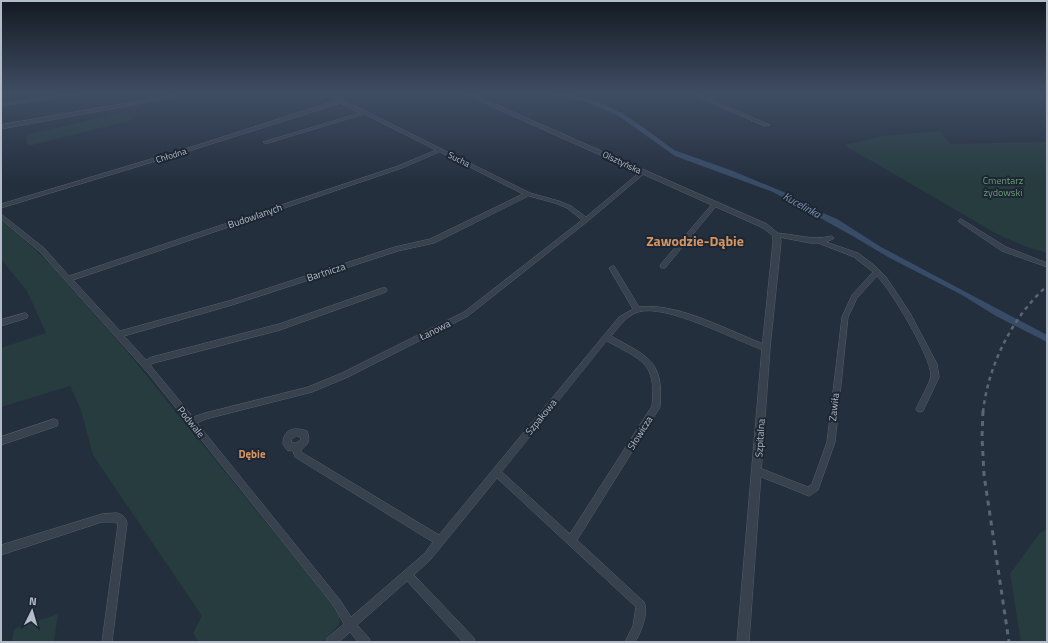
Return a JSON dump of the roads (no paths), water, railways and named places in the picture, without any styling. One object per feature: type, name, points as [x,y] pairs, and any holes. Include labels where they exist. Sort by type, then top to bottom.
[{"type":"street","points":[[1,127],[23,123]]},
{"type":"street","name":"Chłodna","points":[[1,206],[274,123]]},
{"type":"street","points":[[266,142],[330,123]]},
{"type":"street","name":"Sucha","points":[[385,123],[528,194],[569,207],[586,220]]},
{"type":"street","name":"Olsztyńska","points":[[533,123],[765,226],[776,235]]},
{"type":"street","points":[[762,123],[767,125]]},
{"type":"street","name":"Budowlanych","points":[[67,279],[400,167],[441,150]]},
{"type":"street","name":"Łanowa","points":[[192,422],[206,416],[310,390],[345,375],[466,314],[586,220],[643,172]]},
{"type":"street","name":"Bartnicza","points":[[118,335],[232,302],[396,249],[432,241],[528,194]]},
{"type":"street","points":[[663,266],[715,204]]},
{"type":"street","name":"Podwale","points":[[1,216],[42,250],[144,364],[337,603],[350,624],[365,642]]},
{"type":"street","points":[[961,220],[1004,249],[1047,265]]},
{"type":"street","points":[[776,235],[785,235],[821,242],[856,256],[872,267],[884,279],[908,315],[933,364],[935,377],[920,409]]},
{"type":"street","name":"Szpitalna","points":[[743,642],[766,348],[777,242],[776,235]]},
{"type":"street","points":[[821,242],[831,238]]},
{"type":"street","points":[[612,268],[637,310]]},
{"type":"street","name":"Zawiła","points":[[757,471],[809,492],[815,487],[831,442],[845,317],[854,297],[876,272]]},
{"type":"street","points":[[144,364],[152,360],[280,327],[384,290]]},
{"type":"street","name":"Szpakowa","points":[[331,642],[428,556],[621,319],[637,310],[659,308],[766,348]]},
{"type":"street","points":[[1,323],[25,316]]},
{"type":"street","name":"Słowicza","points":[[571,541],[656,406],[659,391],[655,370],[649,362],[606,337]]},
{"type":"street","points":[[1,441],[54,423]]},
{"type":"street","points":[[296,448],[298,454],[440,541]]},
{"type":"street","points":[[496,472],[641,605],[638,627],[630,642]]},
{"type":"street","points":[[1,550],[102,518],[117,518],[124,523],[107,642]]},
{"type":"street","points":[[407,574],[470,642]]},
{"type":"water","name":"Kucelinka","points":[[628,123],[637,123],[674,150],[733,171],[793,196],[816,210],[837,219],[881,247],[1047,335],[1047,342],[996,316],[962,295],[888,257],[773,192],[675,156]]},
{"type":"railway","points":[[983,412],[990,377],[1004,343],[1023,312],[1034,298],[1047,286]]},
{"type":"railway","points":[[983,411],[982,437],[984,475],[1009,642]]},
{"type":"district","name":"Zawodzie-Dąbie","points":[[695,240]]},
{"type":"district","name":"Dębie","points":[[252,454]]},
{"type":"park label","name":"Cmentarz żydowski","points":[[1003,186]]}]
